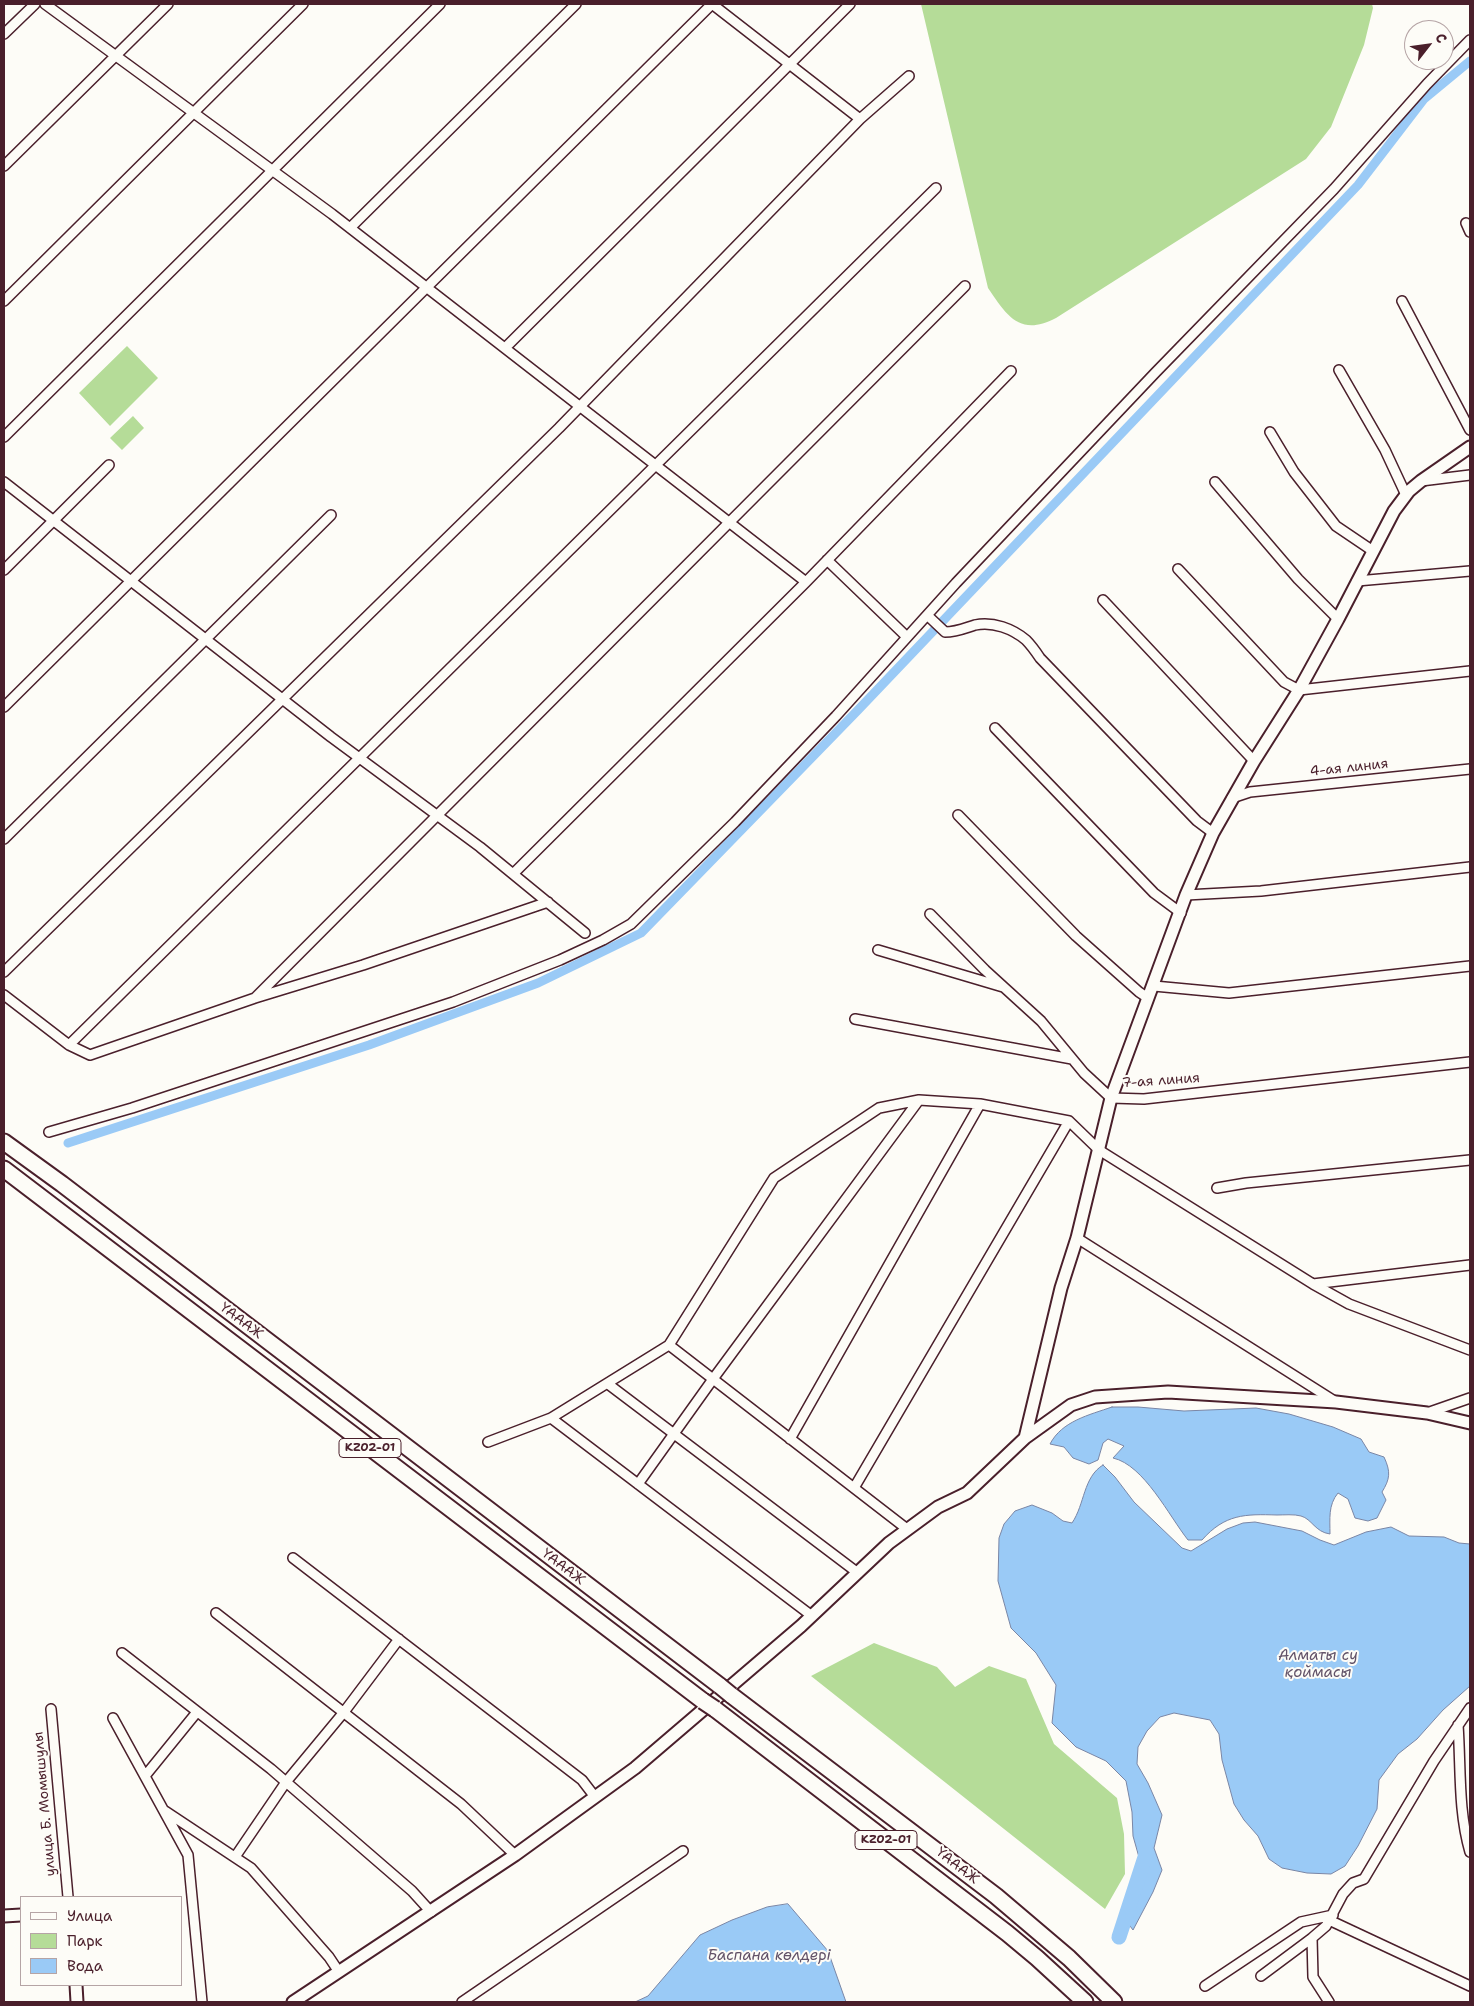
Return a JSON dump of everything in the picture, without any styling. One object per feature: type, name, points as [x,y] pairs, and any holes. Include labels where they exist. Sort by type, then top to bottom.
[{"type":"highway","name":"ҮАААЖ","points":[[4,1142],[62,1184],[988,1890],[1069,1958],[1114,2002]]},
{"type":"highway","name":"ҮАААЖ","points":[[4,1169],[946,1885],[1054,1973],[1085,2002]]},
{"type":"street","points":[[4,34],[35,4]]},
{"type":"street","points":[[45,4],[194,111],[350,228],[806,582]]},
{"type":"street","points":[[4,166],[168,4]]},
{"type":"street","points":[[4,301],[303,4]]},
{"type":"street","points":[[4,437],[440,4]]},
{"type":"street","points":[[350,228],[576,4]]},
{"type":"street","points":[[4,706],[712,4],[860,119]]},
{"type":"street","points":[[505,348],[850,4]]},
{"type":"street","points":[[49,1132],[132,1108],[453,1002],[560,960],[603,940],[631,924],[742,815],[908,637],[930,618],[1155,373],[1334,189],[1421,91],[1470,40]]},
{"type":"street","points":[[4,972],[581,406],[860,119],[909,76]]},
{"type":"street","points":[[69,1045],[936,188]]},
{"type":"street","points":[[1466,223],[1470,232]]},
{"type":"street","points":[[255,998],[965,286]]},
{"type":"street","points":[[1402,300],[1470,430]]},
{"type":"street","points":[[1339,370],[1385,450],[1406,495]]},
{"type":"street","points":[[513,874],[828,560],[1011,371]]},
{"type":"street","points":[[1270,432],[1294,472],[1336,526],[1373,551]]},
{"type":"street","points":[[1025,1438],[1061,1288],[1076,1238],[1111,1098],[1181,913],[1186,895],[1213,833],[1254,761],[1299,690],[1394,511],[1406,495],[1421,481],[1470,447]]},
{"type":"street","points":[[4,570],[109,465]]},
{"type":"street","points":[[1421,481],[1470,475]]},
{"type":"street","points":[[4,482],[205,640],[513,874],[585,933]]},
{"type":"street","points":[[1215,482],[1298,579],[1338,619]]},
{"type":"street","points":[[4,839],[331,515]]},
{"type":"street","points":[[828,560],[908,637]]},
{"type":"street","points":[[1178,569],[1284,682],[1299,690],[1470,671]]},
{"type":"street","points":[[1357,581],[1470,571]]},
{"type":"street","points":[[1103,600],[1254,761]]},
{"type":"street","points":[[930,618],[946,632],[956,632],[977,625],[995,624],[1027,640],[1040,658],[1197,821],[1213,833]]},
{"type":"street","points":[[995,728],[1154,893],[1181,913]]},
{"type":"street","name":"4-ая линия","points":[[1232,798],[1250,792],[1470,769]]},
{"type":"street","points":[[958,814],[1076,936],[1148,998]]},
{"type":"street","points":[[1186,895],[1261,891],[1470,867]]},
{"type":"street","points":[[4,994],[69,1045],[90,1055],[101,1053],[255,998],[363,965],[548,902]]},
{"type":"street","name":"7-ая линия","points":[[930,914],[1041,1021],[1084,1073],[1111,1098],[1144,1099],[1470,1062]]},
{"type":"street","points":[[878,950],[1005,988]]},
{"type":"street","points":[[1154,986],[1229,993],[1470,966]]},
{"type":"street","points":[[855,1019],[1072,1059]]},
{"type":"street","points":[[638,1484],[919,1100]]},
{"type":"street","points":[[488,1442],[551,1418],[669,1345],[774,1178],[879,1108],[919,1100],[980,1104],[1069,1121],[1099,1150],[1313,1284],[1349,1304],[1470,1350]]},
{"type":"street","points":[[790,1439],[980,1104]]},
{"type":"street","points":[[854,1488],[1069,1121]]},
{"type":"street","points":[[1217,1188],[1246,1183],[1470,1160]]},
{"type":"street","points":[[1076,1238],[1336,1402]]},
{"type":"street","points":[[1313,1284],[1470,1264]]},
{"type":"street","points":[[669,1345],[907,1529]]},
{"type":"street","points":[[608,1384],[858,1572]]},
{"type":"street","points":[[293,2002],[515,1855],[635,1768],[812,1616],[907,1529],[938,1507],[967,1493],[1025,1438],[1071,1405],[1095,1397],[1168,1392],[1336,1402],[1427,1413],[1470,1423]]},
{"type":"street","points":[[1427,1413],[1470,1398]]},
{"type":"street","points":[[551,1418],[812,1616]]},
{"type":"street","points":[[292,1558],[582,1780],[595,1797]]},
{"type":"street","points":[[216,1613],[462,1804],[515,1855]]},
{"type":"street","points":[[235,1858],[286,1782],[344,1712],[399,1639]]},
{"type":"street","points":[[122,1653],[286,1782],[412,1891],[431,1912]]},
{"type":"street","name":"улица Б. Момышулы","points":[[51,1708],[68,1896]]},
{"type":"street","points":[[1261,1976],[1326,1926],[1343,1894],[1352,1883],[1364,1879],[1434,1761],[1470,1708]]},
{"type":"street","points":[[145,1776],[197,1712]]},
{"type":"street","points":[[113,1718],[188,1855],[202,2002]]},
{"type":"street","points":[[1458,1725],[1459,1785],[1470,1852]]},
{"type":"street","points":[[162,1809],[251,1868],[329,1957],[339,1972]]},
{"type":"street","points":[[462,2002],[683,1851]]},
{"type":"street","points":[[4,1916],[20,1915]]},
{"type":"street","points":[[1205,1986],[1301,1922],[1331,1918],[1470,1986]]},
{"type":"street","points":[[1312,1938],[1313,1977],[1329,2002]]},
{"type":"street","points":[[76,1986],[77,2002]]},
{"type":"green space","points":[[921,4],[1372,4],[1373,8],[1364,45],[1331,127],[1306,159],[1056,318],[1033,325],[1016,321],[1008,315],[988,288]]},
{"type":"green space","points":[[127,346],[158,378],[110,426],[79,393]]},
{"type":"green space","points":[[133,416],[144,428],[122,450],[110,438]]},
{"type":"green space","points":[[874,1643],[937,1667],[955,1687],[989,1666],[1026,1679],[1054,1744],[1117,1798],[1124,1834],[1125,1874],[1105,1909],[811,1676]]},
{"type":"water","points":[[1112,1407],[1184,1411],[1256,1408],[1289,1414],[1333,1427],[1361,1439],[1369,1452],[1384,1457],[1389,1471],[1387,1483],[1382,1492],[1386,1500],[1377,1518],[1368,1521],[1355,1518],[1348,1499],[1338,1493],[1331,1507],[1330,1534],[1321,1531],[1301,1516],[1255,1515],[1227,1520],[1202,1540],[1188,1540],[1155,1493],[1135,1470],[1113,1458],[1124,1446],[1108,1439],[1103,1443],[1098,1460],[1089,1464],[1073,1458],[1064,1447],[1050,1444],[1055,1436],[1069,1424],[1085,1416]]},
{"type":"water","name":"Алматы су қоймасы","points":[[1103,1465],[1134,1502],[1182,1548],[1191,1551],[1227,1529],[1243,1523],[1255,1522],[1302,1531],[1334,1545],[1366,1532],[1391,1527],[1409,1536],[1444,1537],[1459,1543],[1470,1544],[1470,1686],[1443,1710],[1417,1739],[1398,1754],[1379,1780],[1377,1809],[1358,1846],[1345,1866],[1331,1874],[1307,1873],[1282,1868],[1269,1859],[1258,1836],[1244,1820],[1234,1804],[1222,1760],[1219,1734],[1210,1720],[1174,1713],[1160,1717],[1147,1731],[1138,1747],[1137,1764],[1148,1783],[1162,1815],[1154,1848],[1162,1870],[1133,1930],[1121,1914],[1137,1900],[1144,1875],[1133,1836],[1132,1812],[1126,1781],[1106,1761],[1076,1747],[1052,1723],[1056,1685],[1036,1653],[1011,1628],[998,1581],[999,1538],[1004,1524],[1015,1511],[1032,1505],[1052,1513],[1063,1521],[1072,1523],[1092,1476]]},
{"type":"water","name":"Баспана көлдері","points":[[788,1904],[828,1951],[846,2002],[635,2002],[648,1996],[700,1935],[732,1920],[767,1907]]},
{"type":"waterway","points":[[68,1143],[369,1045],[538,983],[641,933],[858,710],[1358,185],[1424,99],[1470,61]]},
{"type":"waterway","points":[[1119,1937],[1146,1854],[1145,1848]]}]
